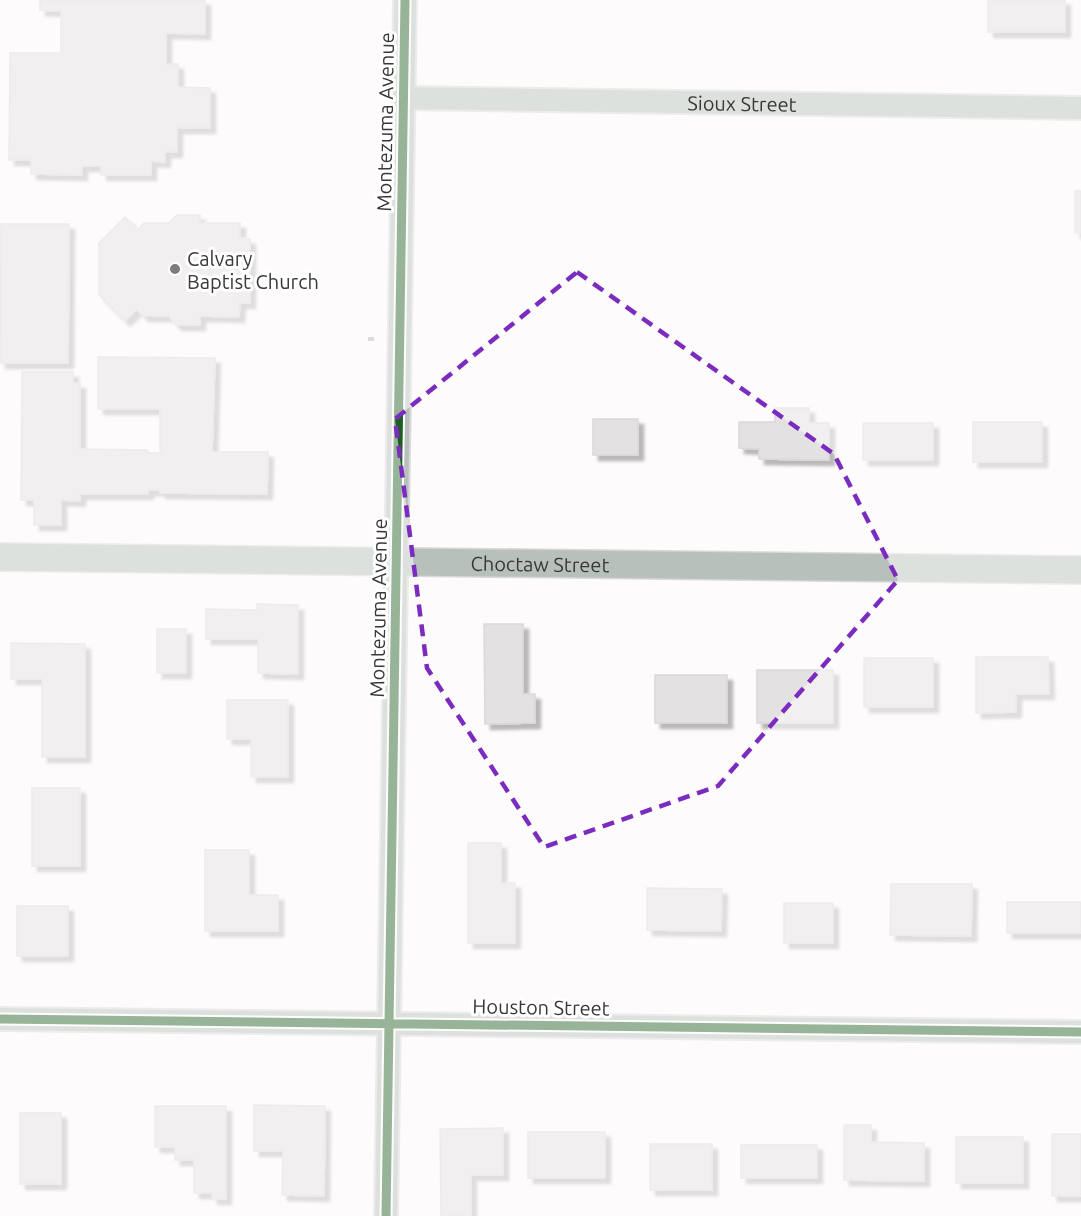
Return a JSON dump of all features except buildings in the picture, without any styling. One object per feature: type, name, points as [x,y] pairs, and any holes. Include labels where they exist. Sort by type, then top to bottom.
[{"type":"street","name":"Montezuma Avenue","points":[[386,1216],[405,0]]},
{"type":"street","name":"Sioux Street","points":[[403,98],[1081,108]]},
{"type":"street","name":"Choctaw Street","points":[[0,557],[1081,570]]},
{"type":"street","name":"Houston Street","points":[[0,1018],[1081,1032]]},
{"type":"highlighted area","points":[[577,272],[834,454],[898,580],[718,786],[544,847],[427,668],[395,419]]},
{"type":"cycle path","points":[[386,1216],[405,0]]},
{"type":"cycle path","points":[[0,1019],[1081,1032]]},
{"type":"place","name":"Calvary Baptist Church","points":[[175,269]]}]
